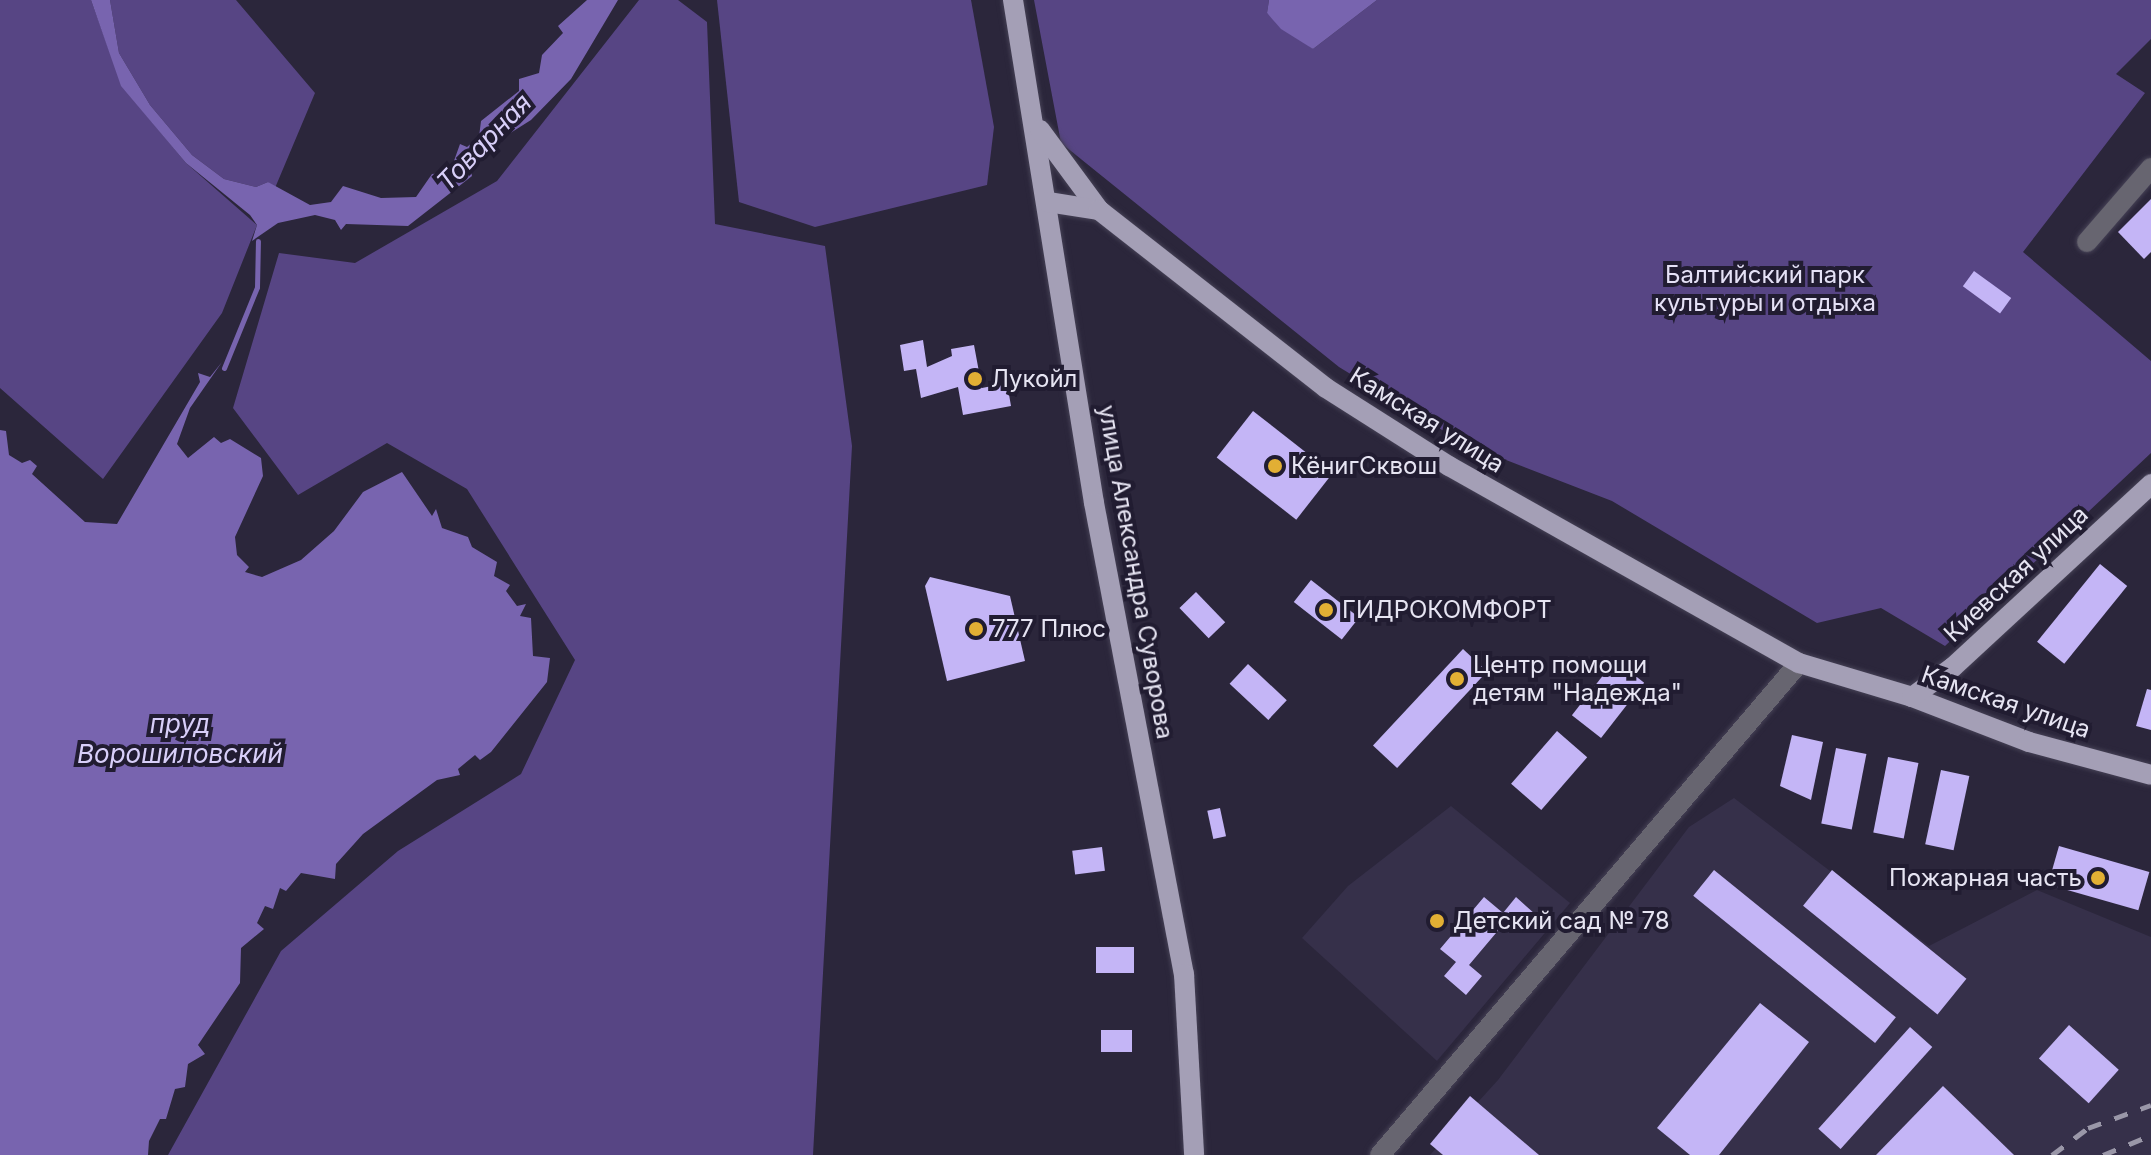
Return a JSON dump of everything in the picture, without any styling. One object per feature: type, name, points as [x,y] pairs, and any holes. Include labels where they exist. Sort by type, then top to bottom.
[{"type":"main road","name":"улица Александра Суворова","points":[[1013,0],[1048,202],[1094,503],[1184,974],[1194,1155]]},
{"type":"main road","points":[[1034,120],[1099,210]]},
{"type":"main road","name":"Камская улица","points":[[1048,202],[1099,210],[1326,388],[1449,466],[1799,663],[1912,697],[2019,739],[2151,775]]},
{"type":"main road","name":"Киевская улица","points":[[1912,697],[1953,667],[2151,484]]},
{"type":"street","points":[[2087,242],[2151,168]]},
{"type":"street","points":[[1380,1155],[1799,663]]},
{"type":"shaded area","points":[[1734,798],[1929,946],[2037,890],[2151,937],[2151,1155],[1430,1155],[1498,1080],[1689,827]]},
{"type":"shaded area","name":"Детский сад № 78","points":[[1451,806],[1570,903],[1437,1061],[1302,938],[1348,886]]},
{"type":"green space","points":[[0,0],[91,0],[122,86],[186,163],[257,225],[222,313],[103,479],[0,388]]},
{"type":"green space","points":[[110,0],[236,0],[315,93],[275,188],[268,182],[256,187],[224,179],[192,155],[150,105],[119,53]]},
{"type":"green space","points":[[639,0],[678,0],[707,22],[715,224],[825,246],[852,446],[813,1155],[168,1155],[281,951],[398,851],[521,774],[575,660],[467,489],[387,443],[298,495],[233,408],[279,253],[355,263],[497,181]]},
{"type":"green space","points":[[717,0],[971,0],[994,127],[987,185],[815,227],[739,202]]},
{"type":"green space","name":"Балтийский парк культуры и отдыха","points":[[1034,0],[1269,0],[1267,13],[1313,49],[1377,0],[2151,0],[2151,39],[2116,74],[2145,93],[2023,252],[2151,361],[2151,453],[1945,646],[1881,608],[1817,623],[1612,501],[1465,444],[1339,367],[1061,143]]},
{"type":"water","name":"Товарная","points":[[91,0],[110,0],[119,53],[150,105],[192,155],[224,179],[256,187],[268,182],[310,205],[331,202],[343,186],[381,198],[416,197],[432,174],[450,172],[460,144],[467,147],[479,137],[481,121],[519,91],[519,79],[539,73],[542,55],[563,33],[558,26],[587,0],[618,0],[571,79],[531,120],[488,147],[492,153],[470,166],[472,176],[408,226],[346,224],[341,230],[335,220],[315,215],[278,223],[252,241],[257,225],[250,215],[186,163],[121,86]]},
{"type":"water","points":[[1269,0],[1377,0],[1313,49],[1281,29],[1267,13]]},
{"type":"water","name":"пруд Ворошиловский","points":[[222,362],[190,408],[177,444],[188,458],[214,437],[221,443],[230,439],[261,458],[263,476],[235,537],[237,555],[249,567],[245,572],[262,577],[301,560],[334,531],[363,492],[402,472],[432,516],[436,509],[442,528],[468,537],[472,547],[497,562],[494,576],[510,585],[506,591],[517,606],[526,604],[520,616],[531,618],[533,656],[550,658],[547,682],[491,752],[480,760],[475,755],[458,769],[460,775],[437,780],[363,834],[336,864],[335,879],[301,873],[286,891],[280,888],[273,909],[265,906],[257,923],[264,929],[241,948],[240,983],[198,1045],[205,1054],[188,1064],[185,1087],[175,1089],[166,1119],[160,1119],[149,1141],[148,1155],[0,1155],[0,430],[6,431],[9,455],[22,463],[30,460],[37,466],[32,474],[85,522],[117,524],[200,382],[198,373],[210,377]]},
{"type":"building","points":[[2151,199],[2151,252],[2144,259],[2118,232]]},
{"type":"building","points":[[1974,271],[2011,298],[2000,313],[1963,286]]},
{"type":"building","points":[[923,340],[927,367],[952,356],[951,349],[974,345],[982,388],[1007,383],[1011,406],[963,415],[958,387],[921,398],[916,369],[904,371],[900,345]]},
{"type":"building","name":"КёнигСквош","points":[[1253,411],[1333,473],[1296,520],[1217,457]]},
{"type":"building","points":[[2100,564],[2127,586],[2064,664],[2037,642]]},
{"type":"building","name":"777 Плюс","points":[[930,577],[1010,596],[1025,661],[947,681],[925,586]]},
{"type":"building","name":"ГИДРОКОМФОРТ","points":[[1311,580],[1359,618],[1342,640],[1294,602]]},
{"type":"building","points":[[1196,592],[1225,622],[1209,638],[1179,608]]},
{"type":"building","points":[[1463,649],[1487,672],[1397,768],[1373,746]]},
{"type":"building","points":[[1615,660],[1644,683],[1601,738],[1572,715]]},
{"type":"building","points":[[1248,664],[1287,700],[1268,720],[1230,684]]},
{"type":"building","points":[[2147,689],[2151,690],[2151,730],[2136,726]]},
{"type":"building","points":[[1557,731],[1587,757],[1541,810],[1511,784]]},
{"type":"building","points":[[1792,735],[1823,742],[1811,800],[1780,786]]},
{"type":"building","points":[[1836,748],[1866,754],[1852,830],[1821,824]]},
{"type":"building","points":[[1888,757],[1918,763],[1904,839],[1873,833]]},
{"type":"building","points":[[1941,770],[1969,776],[1954,850],[1925,844]]},
{"type":"building","points":[[1220,808],[1226,836],[1213,839],[1207,811]]},
{"type":"building","name":"Пожарная часть","points":[[2059,846],[2149,872],[2138,910],[2048,884]]},
{"type":"building","points":[[1102,847],[1105,871],[1075,874],[1072,851]]},
{"type":"building","points":[[1714,870],[1896,1017],[1875,1043],[1693,896]]},
{"type":"building","points":[[1832,870],[1966,979],[1937,1015],[1803,906]]},
{"type":"building","points":[[1484,897],[1503,913],[1516,897],[1535,914],[1520,932],[1507,920],[1469,965],[1482,976],[1466,995],[1444,976],[1456,962],[1440,949]]},
{"type":"building","points":[[1096,947],[1134,947],[1134,973],[1096,973]]},
{"type":"building","points":[[1760,1003],[1809,1042],[1719,1155],[1690,1155],[1657,1128]]},
{"type":"building","points":[[2069,1025],[2119,1070],[2089,1103],[2039,1058]]},
{"type":"building","points":[[1910,1027],[1932,1047],[1841,1149],[1818,1129]]},
{"type":"building","points":[[1101,1030],[1132,1030],[1132,1052],[1101,1052]]},
{"type":"building","points":[[1943,1086],[2014,1155],[1876,1155]]},
{"type":"building","points":[[1470,1096],[1539,1155],[1443,1155],[1430,1144]]},
{"type":"waterway","points":[[224,368],[257,287],[258,241]]},
{"type":"railway","points":[[2052,1155],[2088,1128],[2151,1105]]},
{"type":"railway","points":[[2103,1155],[2151,1135]]},
{"type":"place","name":"Лукойл","points":[[975,379]]},
{"type":"place","name":"КёнигСквош","points":[[1275,466]]},
{"type":"place","name":"ГИДРОКОМФОРТ","points":[[1326,610]]},
{"type":"place","name":"777 Плюс","points":[[976,629]]},
{"type":"place","name":"Центр помощи детям \"Надежда\"","points":[[1457,679]]},
{"type":"place","name":"Пожарная часть","points":[[2098,878]]},
{"type":"place","name":"Детский сад № 78","points":[[1437,921]]}]
